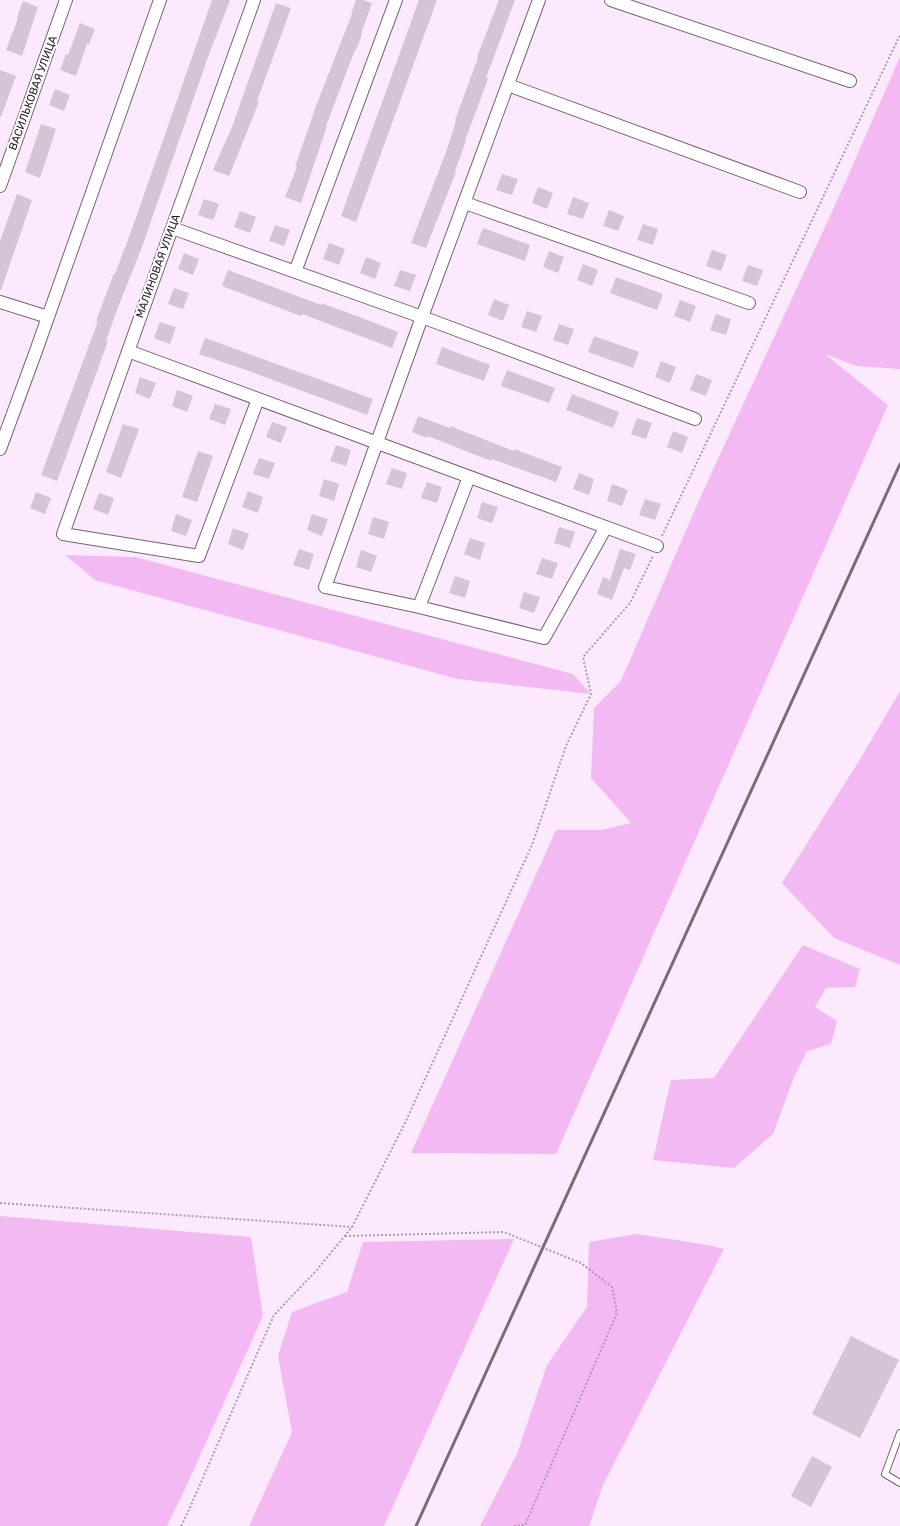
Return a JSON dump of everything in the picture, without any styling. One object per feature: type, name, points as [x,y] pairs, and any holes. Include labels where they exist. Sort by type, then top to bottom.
[{"type":"street","name":"ВАСИЛЬКОВАЯ УЛИЦА","points":[[0,186],[66,0]]},
{"type":"street","points":[[0,449],[160,0]]},
{"type":"street","name":"МАЛИНОВАЯ УЛИЦА","points":[[254,0],[64,534],[199,556],[258,399]]},
{"type":"street","points":[[295,272],[396,0]]},
{"type":"street","points":[[539,0],[422,317],[325,588],[419,607],[544,638],[606,527]]},
{"type":"street","points":[[611,0],[850,81]]},
{"type":"street","points":[[508,85],[800,192]]},
{"type":"street","points":[[465,203],[749,304]]},
{"type":"street","points":[[172,228],[422,317],[695,419]]},
{"type":"street","points":[[0,302],[48,317]]},
{"type":"street","points":[[128,351],[657,546]]},
{"type":"street","points":[[419,607],[469,477]]},
{"type":"lane","points":[[900,1433],[885,1474],[900,1483]]},
{"type":"path","points":[[181,1526],[274,1315],[316,1271],[352,1227],[405,1123],[532,845],[566,746],[591,694],[583,657],[630,603],[900,35]]},
{"type":"path","points":[[0,1203],[352,1227]]},
{"type":"path","points":[[345,1236],[504,1232],[581,1263],[612,1287],[617,1313],[525,1524],[514,1526]]},
{"type":"shaded area","points":[[900,57],[900,369],[856,366],[825,354],[888,405],[556,1154],[411,1153],[556,830],[601,830],[631,823],[591,778],[594,708],[621,681],[700,498],[837,201]]},
{"type":"shaded area","points":[[65,555],[135,557],[573,674],[591,694],[458,679],[95,580]]},
{"type":"shaded area","points":[[900,691],[900,965],[834,938],[782,883],[859,761]]},
{"type":"shaded area","points":[[803,945],[860,969],[855,987],[826,988],[815,1007],[837,1021],[831,1044],[807,1051],[794,1077],[773,1134],[734,1168],[653,1160],[671,1080],[714,1078]]},
{"type":"shaded area","points":[[0,1216],[251,1237],[263,1316],[167,1526],[0,1526]]},
{"type":"shaded area","points":[[637,1234],[708,1245],[724,1249],[603,1485],[589,1526],[480,1526],[517,1454],[547,1365],[587,1307],[589,1242]]},
{"type":"shaded area","points":[[514,1239],[384,1526],[249,1526],[292,1432],[278,1356],[292,1312],[347,1292],[363,1242]]},
{"type":"building","points":[[212,0],[230,0],[208,57],[142,247],[117,310],[106,341],[108,341],[57,481],[41,475],[98,321],[96,321],[133,226]]},
{"type":"building","points":[[356,0],[363,0],[372,3],[362,34],[326,126],[301,203],[285,197],[297,167],[295,167],[316,106],[352,14]]},
{"type":"building","points":[[419,0],[437,0],[356,222],[341,216]]},
{"type":"building","points":[[499,0],[515,0],[486,78],[488,79],[465,141],[455,171],[456,172],[426,248],[411,243],[446,152],[456,121],[455,120]]},
{"type":"building","points":[[23,1],[38,7],[22,56],[6,50]]},
{"type":"building","points":[[276,3],[291,8],[257,101],[259,101],[229,176],[213,170],[232,127]]},
{"type":"building","points":[[80,23],[95,29],[89,45],[87,44],[76,76],[60,70],[66,54],[68,55]]},
{"type":"building","points":[[0,70],[16,76],[1,117],[0,117]]},
{"type":"building","points":[[55,89],[70,95],[64,111],[49,105]]},
{"type":"building","points":[[41,124],[56,129],[40,178],[25,172]]},
{"type":"building","points":[[502,174],[518,179],[512,195],[496,190]]},
{"type":"building","points":[[538,187],[553,193],[547,209],[532,203]]},
{"type":"building","points":[[17,194],[32,200],[0,290],[0,241]]},
{"type":"building","points":[[573,197],[589,203],[583,219],[567,214]]},
{"type":"building","points":[[204,199],[219,204],[213,220],[198,215]]},
{"type":"building","points":[[609,210],[624,216],[618,231],[603,226]]},
{"type":"building","points":[[240,211],[256,217],[250,233],[234,227]]},
{"type":"building","points":[[643,224],[658,229],[653,245],[637,240]]},
{"type":"building","points":[[275,225],[290,230],[284,246],[269,241]]},
{"type":"building","points":[[483,228],[530,245],[525,261],[477,244]]},
{"type":"building","points":[[329,243],[345,249],[339,265],[323,259]]},
{"type":"building","points":[[712,250],[727,255],[721,271],[706,266]]},
{"type":"building","points":[[549,251],[564,257],[558,273],[543,267]]},
{"type":"building","points":[[184,253],[199,259],[193,275],[178,269]]},
{"type":"building","points":[[366,257],[381,263],[375,279],[360,273]]},
{"type":"building","points":[[583,264],[598,270],[592,286],[577,280]]},
{"type":"building","points":[[748,265],[763,270],[757,286],[742,281]]},
{"type":"building","points":[[228,270],[398,332],[392,348],[222,286]]},
{"type":"building","points":[[400,270],[416,275],[410,291],[394,286]]},
{"type":"building","points":[[616,277],[663,294],[657,310],[610,293]]},
{"type":"building","points":[[174,288],[189,293],[183,309],[168,304]]},
{"type":"building","points":[[494,299],[509,305],[503,321],[488,315]]},
{"type":"building","points":[[680,300],[696,306],[690,322],[674,316]]},
{"type":"building","points":[[527,311],[542,316],[536,332],[521,327]]},
{"type":"building","points":[[716,314],[731,319],[726,335],[710,330]]},
{"type":"building","points":[[160,322],[176,327],[170,344],[154,338]]},
{"type":"building","points":[[559,324],[574,329],[568,345],[553,340]]},
{"type":"building","points":[[594,336],[639,352],[633,368],[588,352]]},
{"type":"building","points":[[205,338],[373,399],[367,415],[199,354]]},
{"type":"building","points":[[442,347],[490,365],[484,381],[436,364]]},
{"type":"building","points":[[661,361],[676,367],[670,383],[655,377]]},
{"type":"building","points":[[507,370],[555,388],[549,403],[501,386]]},
{"type":"building","points":[[696,374],[712,380],[706,396],[690,390]]},
{"type":"building","points":[[140,377],[156,383],[150,399],[135,393]]},
{"type":"building","points":[[177,390],[193,396],[187,412],[172,406]]},
{"type":"building","points":[[572,394],[619,412],[613,428],[566,410]]},
{"type":"building","points":[[215,404],[231,409],[225,425],[209,419]]},
{"type":"building","points":[[418,416],[450,428],[450,426],[514,451],[514,449],[562,467],[556,482],[492,459],[491,461],[428,436],[427,438],[412,432]]},
{"type":"building","points":[[637,418],[652,423],[646,439],[631,434]]},
{"type":"building","points":[[272,422],[287,427],[281,443],[266,437]]},
{"type":"building","points":[[123,424],[139,429],[121,478],[106,472]]},
{"type":"building","points":[[673,431],[688,437],[682,453],[667,447]]},
{"type":"building","points":[[336,445],[351,450],[346,466],[330,461]]},
{"type":"building","points":[[198,451],[213,456],[197,502],[182,497]]},
{"type":"building","points":[[259,458],[275,463],[269,479],[253,474]]},
{"type":"building","points":[[392,468],[407,473],[402,489],[386,484]]},
{"type":"building","points":[[579,473],[594,479],[589,495],[573,489]]},
{"type":"building","points":[[324,479],[339,484],[334,501],[319,496]]},
{"type":"building","points":[[427,482],[442,487],[437,503],[421,498]]},
{"type":"building","points":[[612,484],[628,490],[622,506],[607,501]]},
{"type":"building","points":[[248,491],[263,497],[258,513],[242,507]]},
{"type":"building","points":[[36,492],[51,498],[45,514],[30,508]]},
{"type":"building","points":[[99,493],[114,498],[108,515],[93,509]]},
{"type":"building","points":[[645,499],[661,504],[655,520],[639,515]]},
{"type":"building","points":[[482,502],[498,507],[492,523],[477,518]]},
{"type":"building","points":[[176,514],[192,520],[186,536],[171,531]]},
{"type":"building","points":[[312,514],[328,519],[322,536],[307,530]]},
{"type":"building","points":[[373,517],[389,522],[384,539],[368,534]]},
{"type":"building","points":[[559,527],[575,532],[570,548],[554,543]]},
{"type":"building","points":[[233,528],[249,534],[243,550],[228,544]]},
{"type":"building","points":[[470,538],[485,543],[480,560],[464,554]]},
{"type":"building","points":[[299,549],[314,554],[309,570],[293,565]]},
{"type":"building","points":[[620,549],[636,554],[630,570],[624,568],[612,600],[597,594],[603,577],[610,580]]},
{"type":"building","points":[[361,550],[377,556],[371,572],[356,567]]},
{"type":"building","points":[[542,558],[558,563],[552,579],[536,574]]},
{"type":"building","points":[[455,576],[470,581],[465,598],[449,593]]},
{"type":"building","points":[[524,592],[540,597],[534,613],[519,608]]},
{"type":"building","points":[[851,1336],[899,1360],[860,1438],[812,1414]]},
{"type":"building","points":[[812,1456],[832,1467],[811,1507],[791,1496]]},
{"type":"railway","points":[[416,1526],[900,464]]}]
